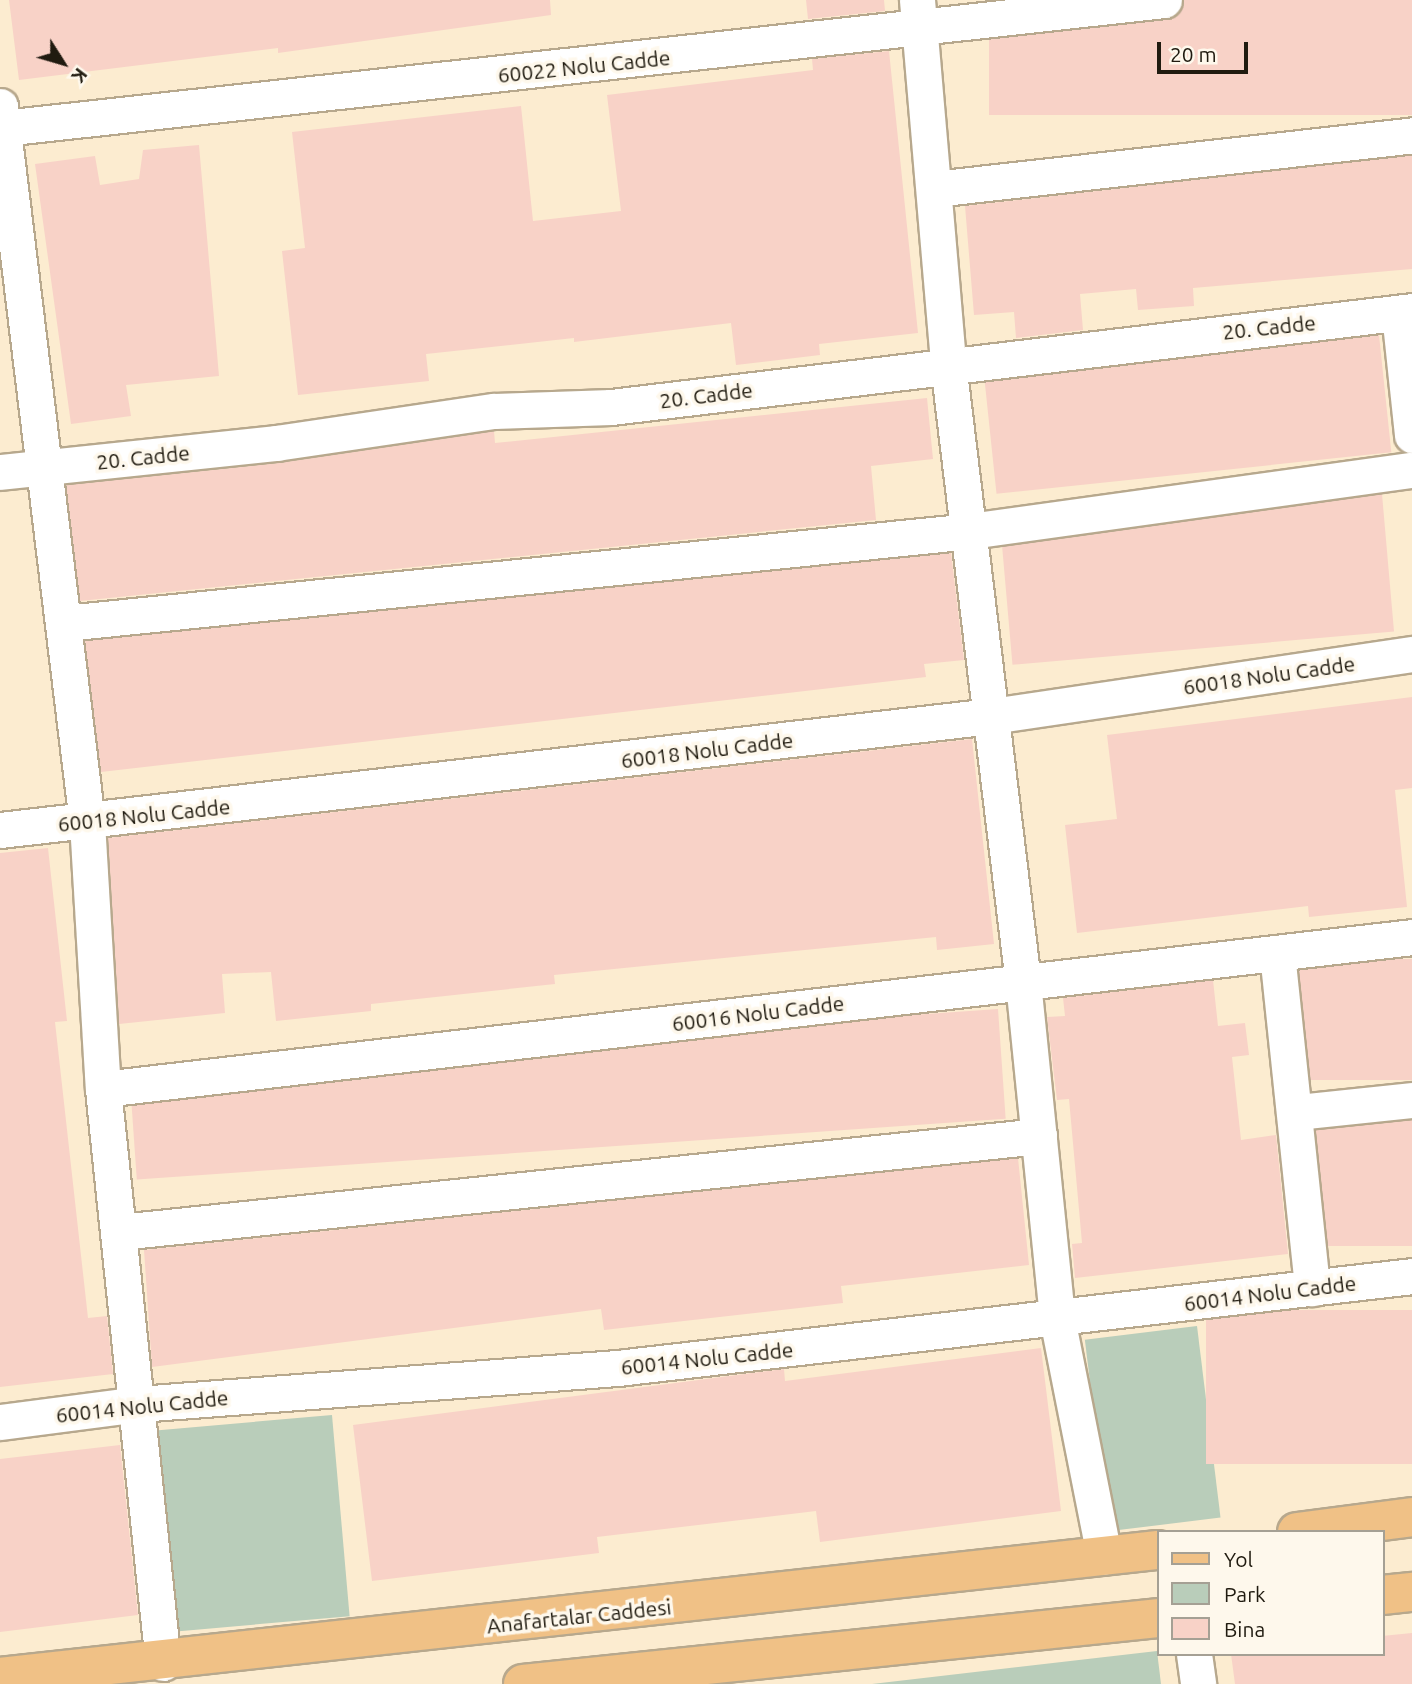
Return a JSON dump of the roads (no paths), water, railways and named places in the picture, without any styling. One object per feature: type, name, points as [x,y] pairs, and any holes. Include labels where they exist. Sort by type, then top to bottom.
[{"type":"main road","points":[[1312,1530],[1412,1517]]},
{"type":"main road","name":"Anafartalar Caddesi","points":[[0,1677],[74,1677],[163,1662],[1156,1549]]},
{"type":"main road","points":[[1384,1595],[1412,1592]]},
{"type":"main road","points":[[523,1684],[696,1675],[1156,1618]]},
{"type":"street","name":"60022 Nolu Cadde","points":[[1,117],[918,15],[1164,0]]},
{"type":"street","points":[[918,15],[948,364],[1023,982],[1057,1318],[1104,1556]]},
{"type":"street","points":[[1,117],[48,467],[87,822],[103,1089],[163,1662]]},
{"type":"street","points":[[934,189],[1412,135]]},
{"type":"street","points":[[1406,312],[1412,435]]},
{"type":"street","name":"20. Cadde","points":[[0,472],[276,443],[494,411],[611,407],[948,364],[1406,312]]},
{"type":"street","points":[[65,623],[970,531],[1412,470]]},
{"type":"street","name":"60018 Nolu Cadde","points":[[0,830],[992,716],[1412,653]]},
{"type":"street","name":"60016 Nolu Cadde","points":[[103,1089],[1412,937]]},
{"type":"street","points":[[1277,953],[1297,1112],[1312,1288]]},
{"type":"street","points":[[1297,1112],[1412,1100]]},
{"type":"street","points":[[120,1232],[1039,1136]]},
{"type":"street","name":"60014 Nolu Cadde","points":[[0,1422],[138,1404],[626,1367],[1412,1276]]},
{"type":"street","points":[[1194,1656],[1198,1684]]}]
